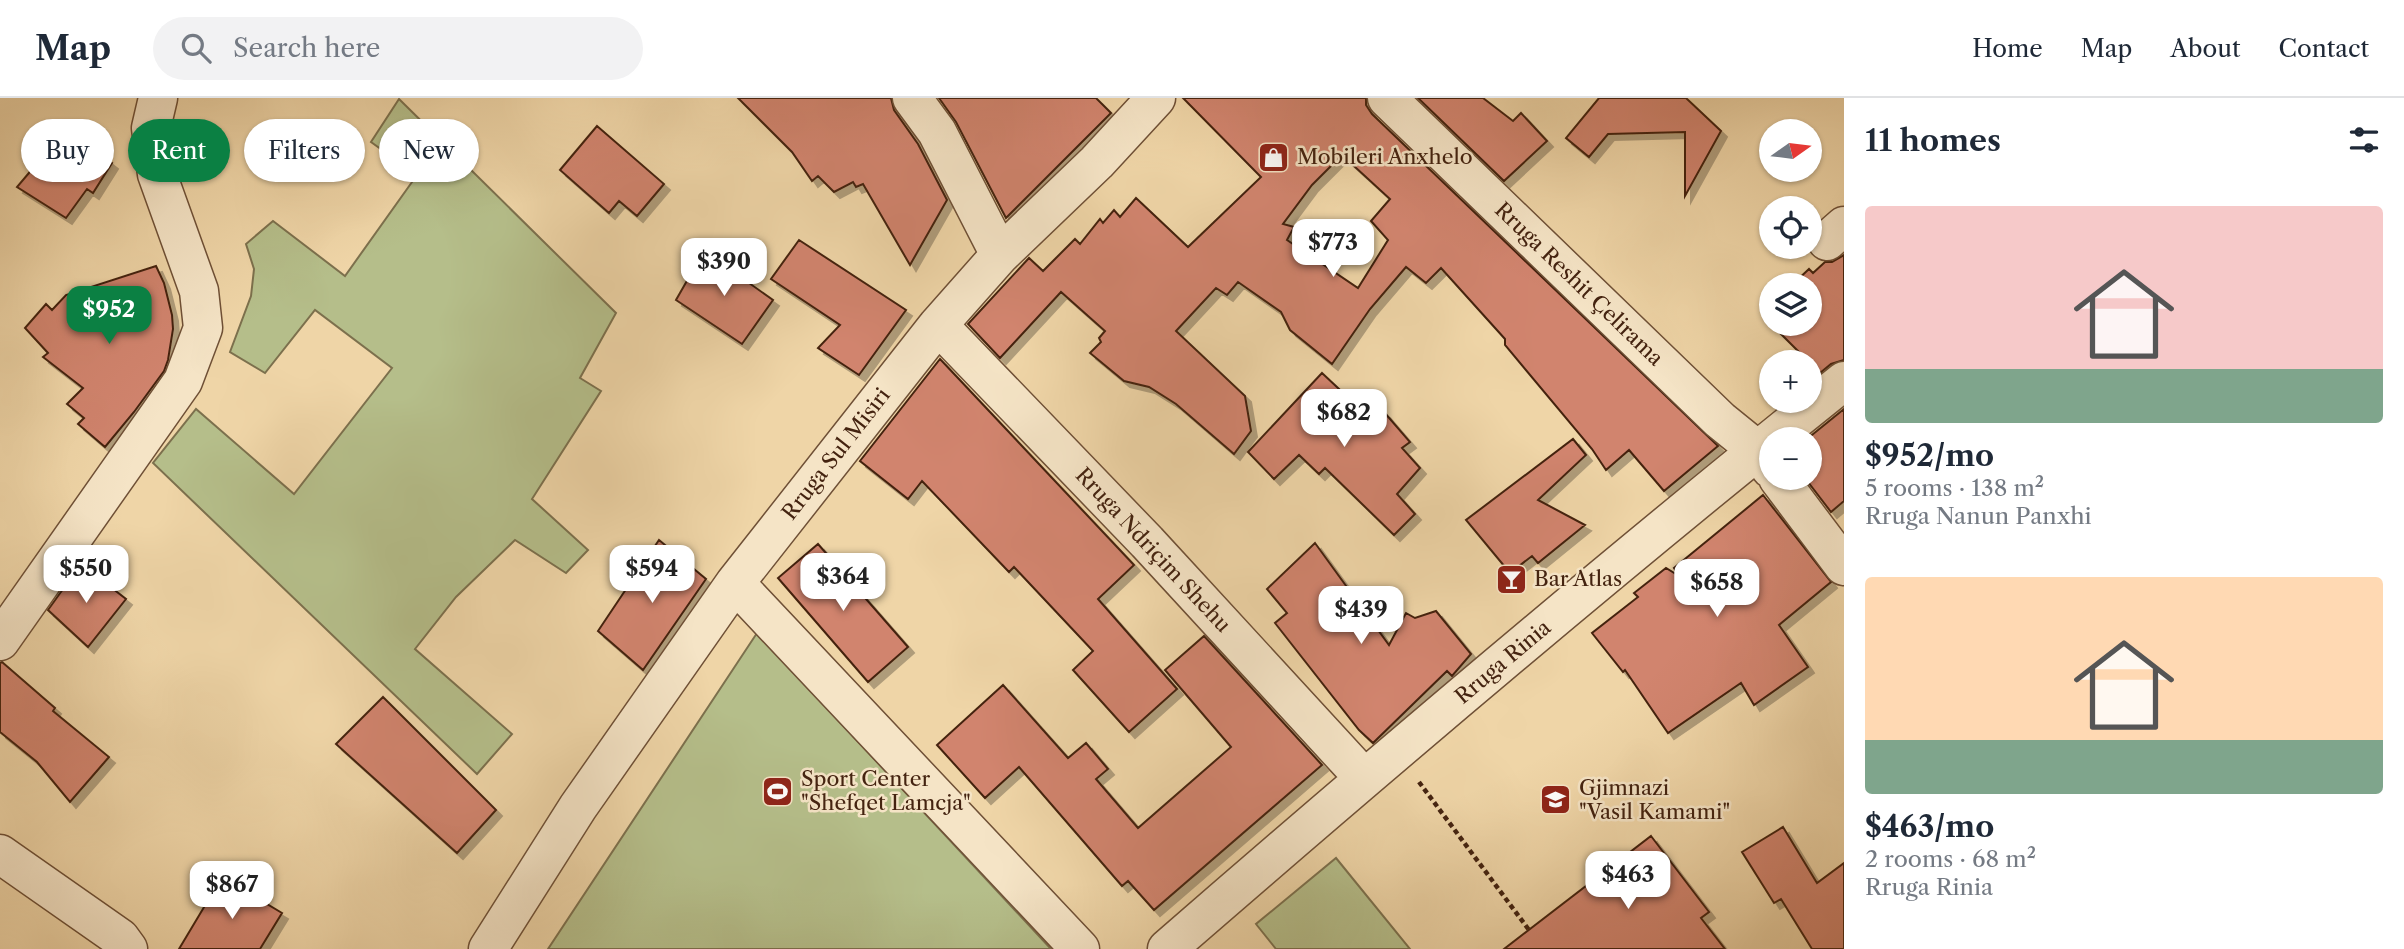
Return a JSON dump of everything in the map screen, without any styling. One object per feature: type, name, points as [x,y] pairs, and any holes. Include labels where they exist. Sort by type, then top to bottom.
[{"type":"street","points":[[0,641],[183,381],[204,328],[200,291],[157,174],[151,128],[158,98]]},
{"type":"street","points":[[912,98],[937,132],[1000,255]]},
{"type":"street","name":"Rruga Sul Misiri","points":[[488,949],[578,807],[736,583],[938,325],[1000,255],[1097,162],[1156,98]]},
{"type":"street","name":"Rruga Reshit Çelirama","points":[[1387,98],[1759,457]]},
{"type":"street","name":"Rruga Ndriçim Shehu","points":[[938,325],[1147,542],[1364,778]]},
{"type":"street","name":"Rruga Rinia","points":[[1803,427],[1844,381]]},
{"type":"street","name":"Rruga Rinia","points":[[1167,949],[1364,778],[1759,474]]},
{"type":"street","name":"Rruga Reshit Çelirama","points":[[1787,490],[1844,566]]},
{"type":"street","points":[[736,583],[1080,949]]},
{"type":"street","points":[[0,854],[120,939],[128,949]]},
{"type":"path","points":[[1421,785],[1529,930]]},
{"type":"green space","points":[[399,99],[419,119],[386,119]]},
{"type":"green space","points":[[379,130],[379,148],[371,142]]},
{"type":"green space","points":[[479,178],[616,313],[580,378],[601,391],[532,499],[588,550],[566,573],[515,540],[456,597],[415,649],[512,734],[477,774],[153,463],[196,409],[294,494],[392,368],[315,310],[265,373],[230,352],[251,296],[254,269],[246,244],[273,221],[345,276],[412,182],[479,182]]},
{"type":"green space","name":"Sport Center \"Shefqet Lamcja\"","points":[[757,633],[1051,949],[548,949]]},
{"type":"green space","points":[[1336,858],[1410,949],[1276,949],[1256,924]]},
{"type":"building","points":[[738,98],[891,98],[894,110],[918,144],[947,200],[910,265],[863,184],[856,187],[853,182],[834,192],[818,176],[812,181],[792,152]]},
{"type":"building","points":[[939,98],[1096,98],[1111,113],[1006,218],[956,122]]},
{"type":"building","points":[[1183,98],[1366,98],[1366,105],[1372,114],[1718,446],[1664,491],[1629,450],[1606,470],[1592,449],[1505,345],[1505,339],[1441,268],[1426,283],[1406,267],[1370,309],[1332,364],[1290,330],[1281,312],[1238,282],[1227,295],[1216,288],[1176,331],[1245,396],[1251,431],[1234,454],[1176,404],[1149,387],[1124,381],[1090,353],[1101,342],[1099,338],[1105,331],[1061,292],[1000,358],[968,324],[1029,258],[1043,271],[1075,239],[1080,244],[1100,219],[1103,223],[1114,210],[1120,217],[1136,198],[1188,247],[1261,177]],"holes":[[[1342,155],[1390,199],[1371,221],[1388,240],[1358,288],[1287,240],[1294,227],[1283,224],[1312,185]]]},
{"type":"building","points":[[1418,98],[1483,98],[1513,121],[1521,113],[1547,141],[1504,181]]},
{"type":"building","points":[[1599,98],[1686,98],[1721,131],[1685,196],[1685,132],[1608,134],[1589,157],[1566,138]]},
{"type":"building","points":[[597,126],[664,184],[637,216],[619,201],[609,213],[560,170]]},
{"type":"building","points":[[21,182],[100,182],[93,193],[87,189],[66,218],[17,187]]},
{"type":"building","points":[[799,240],[906,310],[859,375],[818,348],[840,325],[771,279]]},
{"type":"building","points":[[704,251],[773,300],[742,344],[676,300]]},
{"type":"building","points":[[1844,255],[1844,360],[1831,364],[1822,371],[1822,350],[1797,350],[1783,336],[1822,336],[1822,273],[1813,273],[1825,262],[1832,262]]},
{"type":"building","points":[[156,266],[164,283],[172,315],[173,329],[168,360],[164,371],[105,447],[78,424],[84,418],[67,404],[83,388],[43,357],[48,353],[25,328],[46,304],[52,310],[66,295]]},
{"type":"building","points":[[940,359],[1134,565],[1098,599],[1177,689],[1129,732],[1073,670],[1093,651],[1014,567],[1009,572],[922,481],[908,499],[860,461]]},
{"type":"building","points":[[1322,373],[1355,404],[1384,412],[1410,442],[1402,448],[1420,468],[1397,494],[1415,514],[1394,535],[1325,468],[1319,474],[1299,455],[1274,479],[1248,452]]},
{"type":"building","points":[[1844,409],[1844,501],[1831,512],[1814,490],[1822,490],[1822,427]]},
{"type":"building","points":[[1573,439],[1586,455],[1538,500],[1585,525],[1538,563],[1532,556],[1510,573],[1466,520]]},
{"type":"building","points":[[1763,495],[1831,582],[1779,625],[1808,667],[1754,705],[1741,683],[1668,733],[1625,670],[1623,672],[1592,633],[1638,597],[1634,593],[1666,568],[1679,576],[1674,568]]},
{"type":"building","points":[[659,540],[706,579],[643,670],[598,631]]},
{"type":"building","points":[[1315,543],[1389,645],[1406,613],[1415,618],[1436,611],[1471,654],[1452,676],[1447,671],[1373,743],[1359,730],[1275,623],[1287,613],[1267,589]]},
{"type":"building","points":[[818,544],[908,647],[868,682],[778,578]]},
{"type":"building","points":[[81,564],[126,599],[88,647],[48,610]]},
{"type":"building","points":[[1204,636],[1322,765],[1154,910],[1128,881],[1122,886],[1019,767],[985,798],[937,745],[1003,685],[1068,758],[1086,743],[1108,769],[1096,779],[1138,828],[1231,747],[1165,670]]},
{"type":"building","points":[[2,662],[55,708],[53,711],[109,757],[70,802],[37,762],[0,732]]},
{"type":"building","points":[[383,697],[496,810],[457,853],[336,744]]},
{"type":"building","points":[[1783,827],[1817,883],[1844,863],[1844,949],[1812,949],[1781,899],[1774,903],[1742,852]]},
{"type":"building","points":[[1651,836],[1709,912],[1701,918],[1725,949],[1504,949]]},
{"type":"building","points":[[222,877],[282,913],[260,949],[179,949]]},
{"type":"place","name":"Mobileri Anxhelo","points":[[1274,157]]},
{"type":"place","name":"Bar Atlas","points":[[1511,579]]},
{"type":"place","name":"Sport Center \"Shefqet Lamcja\"","points":[[778,791]]},
{"type":"place","name":"Gjimnazi \"Vasil Kamami\"","points":[[1556,800]]}]
